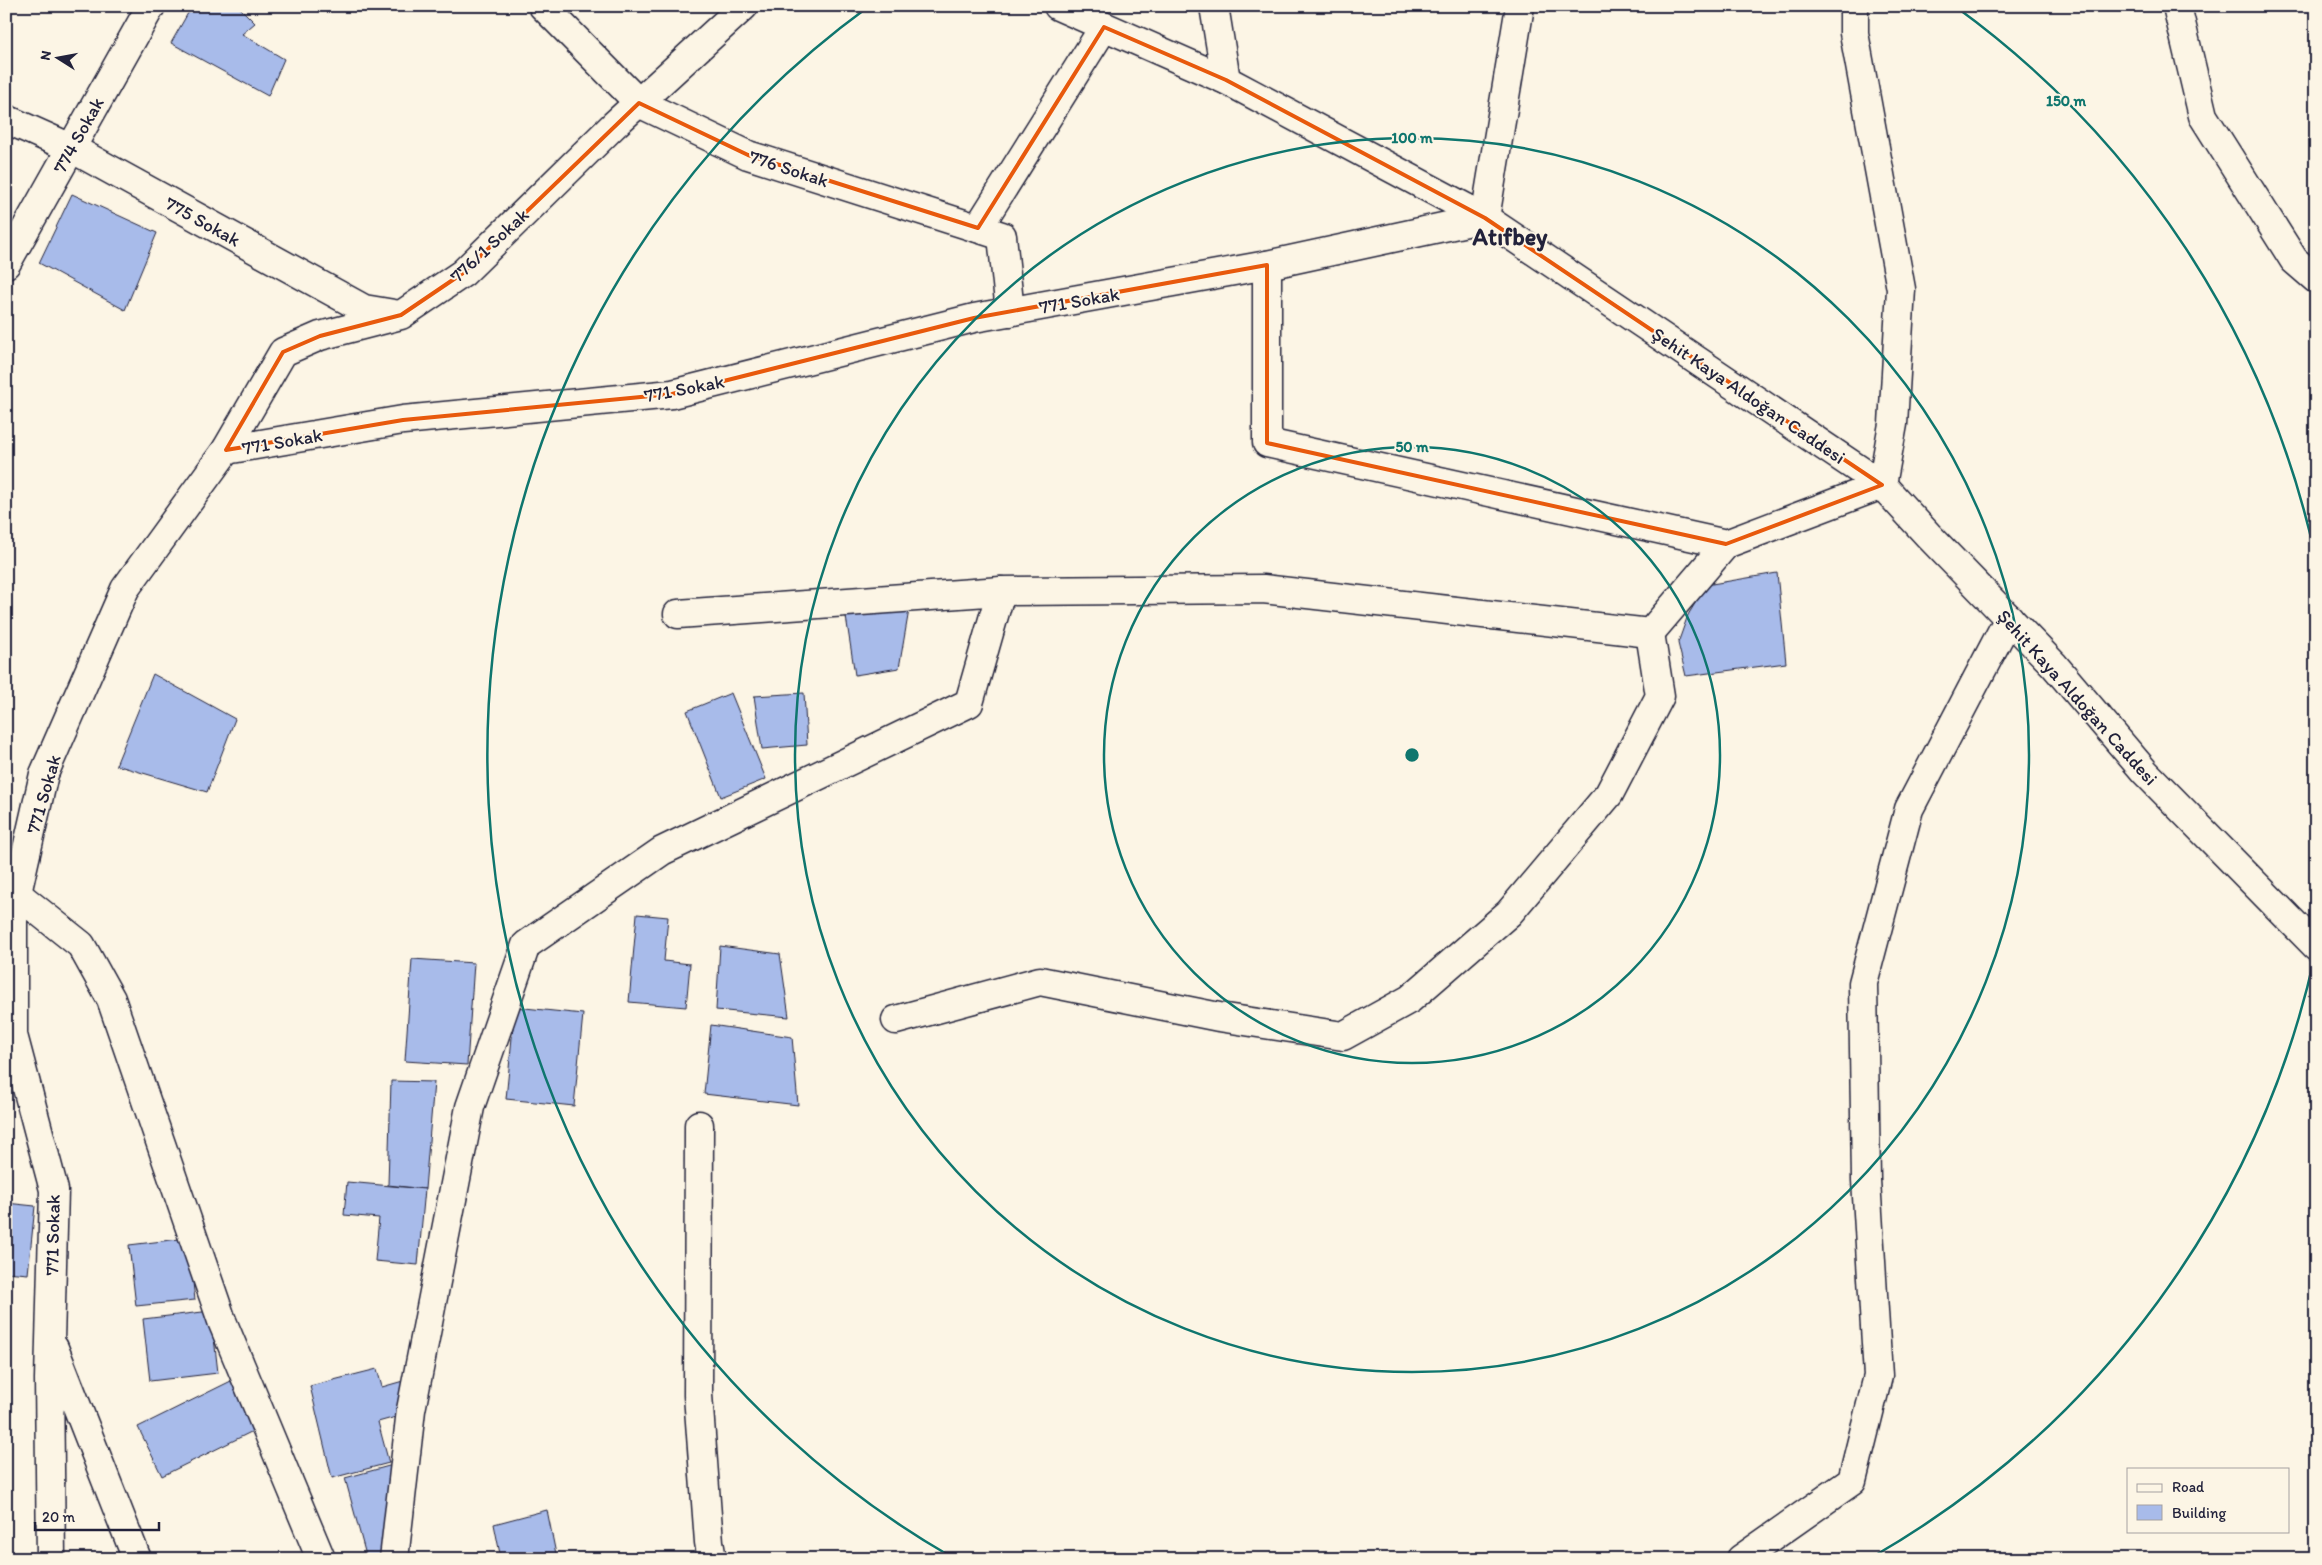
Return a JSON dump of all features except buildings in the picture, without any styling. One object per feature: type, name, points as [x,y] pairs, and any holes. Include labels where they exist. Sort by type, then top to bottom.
[{"type":"street","name":"774 Sokak","points":[[6,264],[150,6]]},
{"type":"street","name":"776 Sokak","points":[[543,6],[639,103],[748,155],[1002,236],[1010,312]]},
{"type":"street","name":"776/1 Sokak","points":[[226,450],[284,352],[320,336],[402,315],[464,273],[639,103],[744,6]]},
{"type":"street","name":"Şehit Kaya Aldoğan Caddesi","points":[[1058,6],[1226,80],[1485,218],[1882,485],[2054,665],[2145,772],[2316,946]]},
{"type":"street","points":[[1214,6],[1226,80]]},
{"type":"street","points":[[1485,218],[1520,6]]},
{"type":"street","points":[[896,1020],[1040,981],[1219,1017],[1343,1036],[1410,1000],[1510,913],[1609,794],[1660,696],[1650,633],[1726,544],[1882,485],[1893,424],[1901,289],[1854,33],[1854,6]]},
{"type":"street","points":[[2177,6],[2203,116],[2294,260],[2316,280]]},
{"type":"street","points":[[978,228],[1104,27]]},
{"type":"street","name":"775 Sokak","points":[[6,118],[71,148],[364,309],[402,315]]},
{"type":"street","name":"771 Sokak","points":[[52,1559],[50,1336],[54,1190],[12,1035],[13,911],[44,774],[125,589],[226,450],[403,420],[672,394],[974,318],[1266,264],[1485,218]]},
{"type":"street","points":[[1266,264],[1267,443],[1726,544]]},
{"type":"street","points":[[678,614],[1001,592],[1263,589],[1650,633]]},
{"type":"street","points":[[394,1559],[411,1410],[470,1107],[526,945],[662,851],[969,703],[1001,592]]},
{"type":"street","points":[[1741,1559],[1852,1481],[1878,1376],[1866,1180],[1863,983],[1909,809],[2009,618]]},
{"type":"street","points":[[17,894],[81,944],[111,999],[222,1321],[321,1559]]},
{"type":"street","points":[[699,1125],[698,1395],[709,1542],[712,1559]]},
{"type":"street","points":[[50,1336],[137,1559]]},
{"type":"highlighted area","points":[[1104,27],[1226,80],[1485,218],[1882,485],[1726,544],[1267,443],[1267,265],[974,318],[672,394],[403,420],[226,450],[283,352],[320,336],[401,315],[463,273],[639,103],[748,155],[978,228]]},
{"type":"district","name":"Atıfbey","points":[[1510,237]]}]
